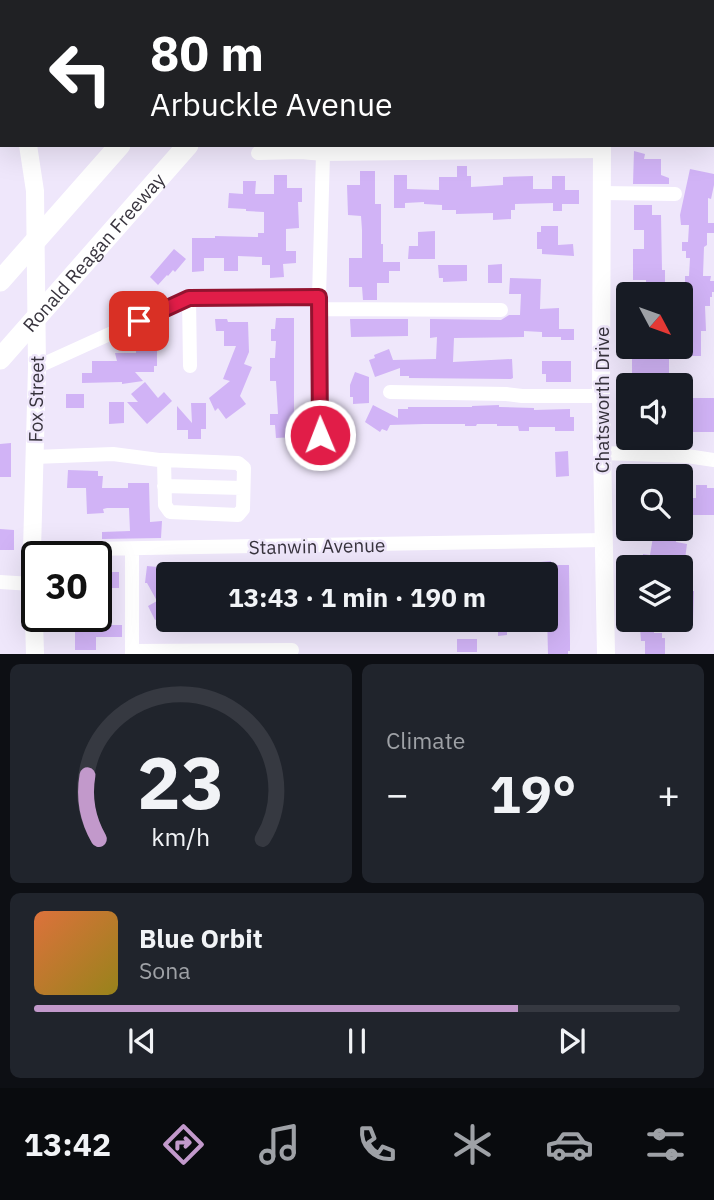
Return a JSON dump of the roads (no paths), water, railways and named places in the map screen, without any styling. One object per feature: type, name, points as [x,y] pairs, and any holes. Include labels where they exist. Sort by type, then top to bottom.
[{"type":"highway","points":[[2,279],[118,147]]},
{"type":"highway","name":"Ronald Reagan Freeway","points":[[2,357],[186,147]]},
{"type":"main road","name":"Fox Street","points":[[28,147],[35,191],[37,366],[32,541]]},
{"type":"main road","name":"Chatsworth Drive","points":[[602,148],[601,396],[606,654]]},
{"type":"main road","name":"Fox Street","points":[[34,632],[35,654]]},
{"type":"street","points":[[258,153],[602,148]]},
{"type":"street","points":[[320,435],[319,303],[323,154]]},
{"type":"street","points":[[601,193],[675,194]]},
{"type":"street","points":[[37,366],[189,298],[500,310]]},
{"type":"street","points":[[189,298],[190,366]]},
{"type":"street","points":[[390,392],[601,396]]},
{"type":"street","points":[[602,453],[687,456],[714,460]]},
{"type":"street","points":[[34,457],[113,454],[164,460],[238,463],[244,468],[243,509],[238,515],[170,512],[165,505],[164,460]]},
{"type":"street","points":[[164,486],[243,488]]},
{"type":"street","name":"Stanwin Avenue","points":[[112,550],[603,540]]},
{"type":"street","points":[[132,550],[132,652],[292,650]]},
{"type":"street","points":[[0,582],[21,583]]}]
